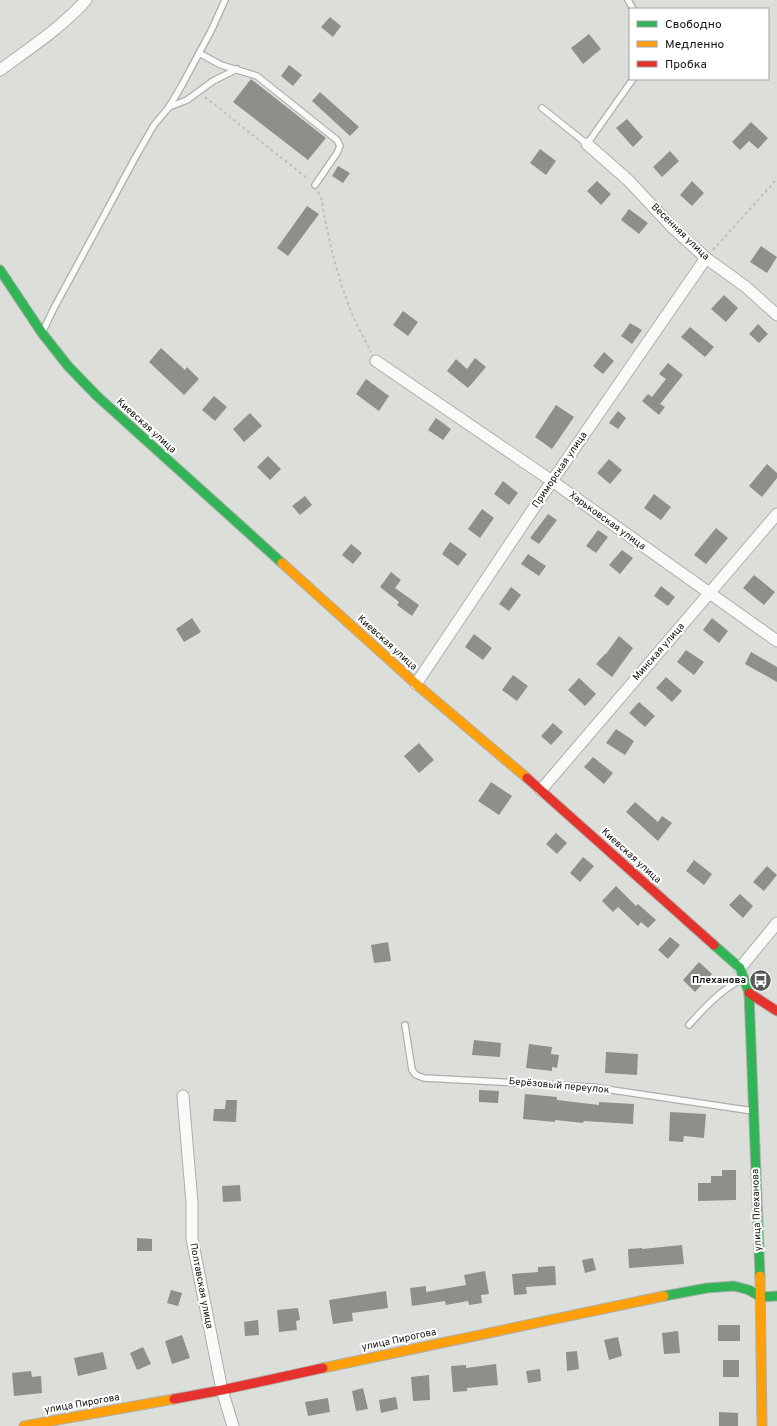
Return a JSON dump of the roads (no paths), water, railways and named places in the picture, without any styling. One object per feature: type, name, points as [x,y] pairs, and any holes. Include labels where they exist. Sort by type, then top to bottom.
[{"type":"street","points":[[0,70],[49,35],[86,0]]},
{"type":"street","name":"Весенняя улица","points":[[587,144],[628,180],[674,228],[706,258],[746,286],[777,315]]},
{"type":"street","name":"Приморская улица","points":[[416,684],[552,481],[706,258]]},
{"type":"street","name":"Киевская улица","points":[[0,270],[42,333],[68,366],[97,396],[416,684],[541,790],[740,968],[749,993]]},
{"type":"street","name":"Харьковская улица","points":[[376,361],[552,481],[777,642]]},
{"type":"street","name":"Минская улица","points":[[541,790],[777,514]]},
{"type":"street","points":[[740,968],[777,923]]},
{"type":"street","points":[[749,993],[777,1011]]},
{"type":"street","name":"улица Плеханова","points":[[749,993],[761,1297],[762,1426]]},
{"type":"street","name":"Полтавская улица","points":[[183,1096],[192,1203],[192,1239],[222,1390],[233,1426]]},
{"type":"street","name":"улица Пирогова","points":[[24,1426],[222,1390],[650,1298],[700,1289],[734,1286],[749,1290],[761,1297],[777,1296]]},
{"type":"lane","points":[[42,333],[134,158],[154,125],[169,107],[199,53],[224,0]]},
{"type":"lane","points":[[199,53],[221,65],[257,76],[338,140],[340,146],[337,152],[314,184]]},
{"type":"lane","points":[[169,107],[187,100],[213,81],[236,70]]},
{"type":"lane","points":[[542,108],[587,144],[632,80]]},
{"type":"lane","points":[[689,1025],[718,994],[730,985],[744,978]]},
{"type":"lane","name":"Берёзовый переулок","points":[[406,1025],[412,1070],[424,1078],[592,1088],[753,1111]]},
{"type":"place","name":"Плеханова","points":[[761,980]]}]
